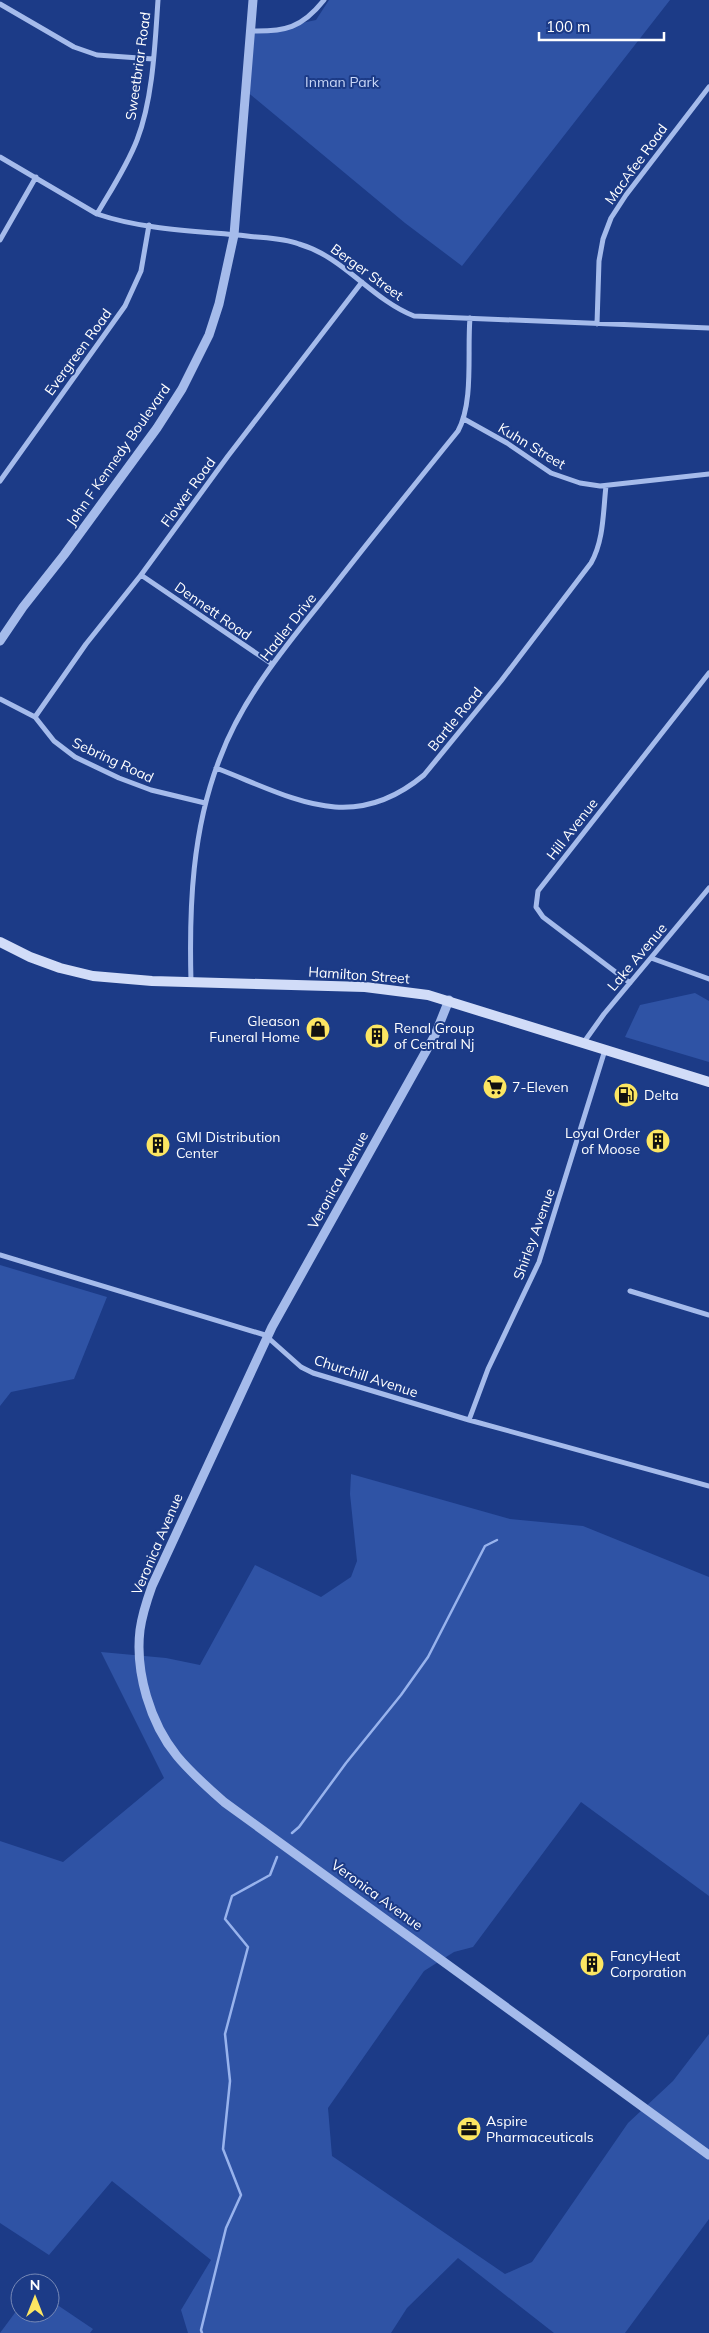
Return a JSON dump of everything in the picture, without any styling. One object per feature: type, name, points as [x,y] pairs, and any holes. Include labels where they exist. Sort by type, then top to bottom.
[{"type":"main road","name":"Hamilton Street","points":[[0,942],[30,957],[60,968],[93,976],[191,982],[365,987],[388,989],[449,1000],[709,1082]]},
{"type":"street","name":"Sweetbriar Road","points":[[97,214],[137,141],[146,114],[158,0]]},
{"type":"street","name":"John F Kennedy Boulevard","points":[[0,641],[22,607],[64,555],[151,436],[182,389],[209,334],[219,304],[234,235],[252,0]]},
{"type":"street","points":[[250,31],[272,32],[292,28],[314,12],[324,0]]},
{"type":"street","points":[[0,4],[74,48],[97,54],[152,58]]},
{"type":"street","name":"MacAfee Road","points":[[597,324],[599,261],[603,238],[611,218],[626,195],[709,87]]},
{"type":"street","name":"Berger Street","points":[[0,157],[97,214],[149,225],[282,240],[311,248],[326,255],[387,303],[414,316],[709,328]]},
{"type":"street","points":[[0,240],[36,177]]},
{"type":"street","name":"Evergreen Road","points":[[0,481],[125,306],[141,271],[149,225]]},
{"type":"street","name":"Flower Road","points":[[35,717],[86,644],[141,575],[228,456],[362,282]]},
{"type":"street","name":"Hadler Drive","points":[[191,982],[193,883],[205,803],[216,768],[236,724],[272,664],[458,431],[464,419],[470,318]]},
{"type":"street","name":"Kuhn Street","points":[[464,419],[507,443],[551,473],[580,483],[606,486],[709,474]]},
{"type":"street","name":"Bartle Road","points":[[216,768],[314,806],[333,808],[358,807],[378,802],[398,794],[412,785],[424,775],[501,681],[591,563],[597,552],[601,537],[606,486]]},
{"type":"street","name":"Dennett Road","points":[[141,575],[272,664]]},
{"type":"street","name":"Hill Avenue","points":[[630,983],[542,916],[536,907],[538,891],[709,673]]},
{"type":"street","name":"Sebring Road","points":[[0,699],[35,717],[54,741],[75,757],[119,778],[151,790],[205,803]]},
{"type":"street","name":"Lake Avenue","points":[[584,1042],[709,888]]},
{"type":"street","points":[[651,958],[709,980]]},
{"type":"street","name":"Veronica Avenue","points":[[449,1000],[435,1036],[268,1336],[218,1439],[152,1586],[140,1631],[141,1669],[156,1723],[176,1756],[192,1774],[224,1802],[709,2155]]},
{"type":"street","name":"Shirley Avenue","points":[[468,1420],[488,1369],[539,1262],[605,1050]]},
{"type":"street","name":"Churchill Avenue","points":[[0,1255],[268,1336],[301,1367],[312,1373],[468,1420],[709,1486]]},
{"type":"street","points":[[630,1291],[709,1315]]},
{"type":"green space","name":"Inman Park","points":[[329,0],[670,0],[462,266],[405,223],[245,90],[249,34],[316,20]]},
{"type":"green space","points":[[695,993],[709,1001],[709,1062],[625,1037],[640,1005]]},
{"type":"green space","points":[[0,1265],[107,1297],[74,1379],[11,1392],[0,1406]]},
{"type":"green space","points":[[351,1474],[510,1519],[583,1526],[709,1577],[709,1896],[581,1802],[473,1947],[454,1952],[424,1971],[328,2108],[332,2156],[505,2274],[532,2262],[628,2123],[673,2081],[709,2034],[709,2219],[625,2333],[554,2333],[458,2258],[407,2308],[391,2333],[188,2333],[181,2310],[211,2260],[112,2181],[49,2255],[0,2223],[0,1841],[63,1862],[164,1778],[101,1652],[166,1658],[200,1665],[255,1565],[321,1597],[351,1577],[357,1561],[350,1494]]},
{"type":"green space","points":[[60,2307],[93,2329],[90,2333],[0,2333],[10,2320],[10,2323],[60,2323]]},
{"type":"waterway","points":[[292,1833],[299,1827],[428,1657],[485,1546],[497,1540]]},
{"type":"waterway","points":[[202,2333],[201,2330],[226,2228],[241,2195],[223,2149],[230,2081],[225,2034],[248,1947],[225,1919],[232,1896],[270,1875],[277,1857]]},
{"type":"place","name":"Gleason Funeral Home","points":[[318,1029]]},
{"type":"place","name":"Renal Group of Central Nj","points":[[377,1036]]},
{"type":"place","name":"7-Eleven","points":[[495,1087]]},
{"type":"place","name":"Delta","points":[[626,1095]]},
{"type":"place","name":"Loyal Order of Moose","points":[[658,1141]]},
{"type":"place","name":"GMI Distribution Center","points":[[158,1145]]},
{"type":"place","name":"FancyHeat Corporation","points":[[592,1964]]},
{"type":"place","name":"Aspire Pharmaceuticals","points":[[469,2129]]}]
